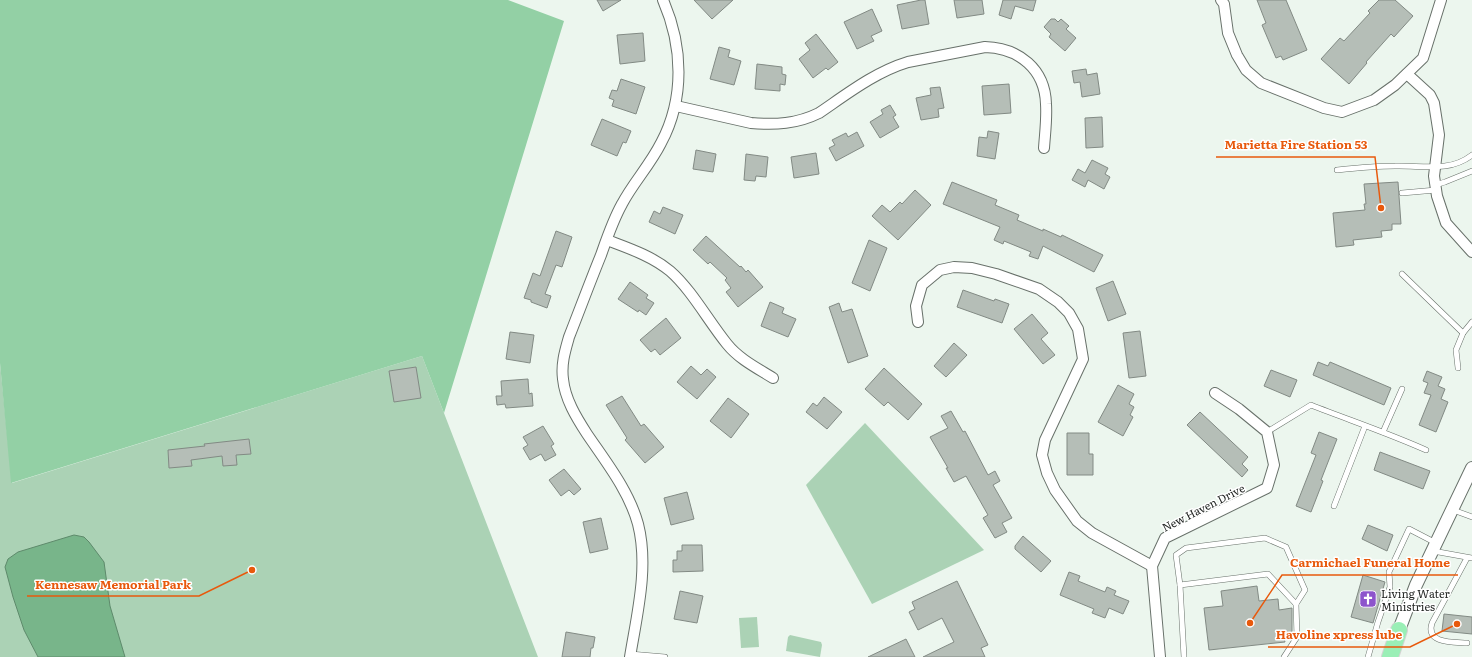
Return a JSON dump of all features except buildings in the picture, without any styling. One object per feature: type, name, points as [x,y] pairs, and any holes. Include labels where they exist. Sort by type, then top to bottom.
[{"type":"highway","points":[[1390,657],[1399,630]]},
{"type":"street","points":[[630,656],[642,578],[643,556],[640,534],[634,513],[625,494],[570,405],[563,379],[564,358],[569,337],[621,205],[661,143],[676,106],[679,70],[678,50],[672,22],[662,0]]},
{"type":"street","points":[[1221,0],[1224,4],[1228,32],[1237,55],[1246,70],[1261,83],[1324,108],[1342,112],[1374,100],[1395,85],[1423,58],[1441,0]]},
{"type":"street","points":[[676,106],[751,123],[786,123],[809,118],[819,113],[876,75],[897,65],[985,47],[996,47],[1021,56],[1035,71],[1042,84],[1046,103],[1044,148]]},
{"type":"street","points":[[1407,74],[1430,94],[1434,103],[1440,135],[1434,168],[1435,187],[1446,223],[1472,252]]},
{"type":"street","points":[[607,240],[647,256],[670,271],[732,349],[751,365],[774,378]]},
{"type":"street","points":[[918,322],[916,306],[922,285],[940,270],[954,268],[972,268],[996,274],[1038,289],[1058,302],[1069,313],[1078,330],[1083,360],[1045,440],[1042,455],[1046,473],[1055,490],[1077,521],[1092,533],[1152,566]]},
{"type":"street","points":[[1215,393],[1239,409],[1267,432]]},
{"type":"street","name":"New Haven Drive","points":[[1160,657],[1152,566],[1165,538],[1267,488],[1274,464],[1267,432]]},
{"type":"street","points":[[1396,657],[1399,630],[1416,585],[1472,468]]},
{"type":"lane","points":[[1337,170],[1404,165],[1434,168],[1455,164],[1472,155]]},
{"type":"lane","points":[[1402,193],[1435,187],[1472,171]]},
{"type":"lane","points":[[1402,274],[1463,333]]},
{"type":"lane","points":[[1458,368],[1456,350],[1463,333],[1472,322]]},
{"type":"lane","points":[[1383,432],[1402,389]]},
{"type":"lane","points":[[1267,432],[1311,405],[1426,450]]},
{"type":"lane","points":[[1334,506],[1365,426]]},
{"type":"lane","points":[[1452,510],[1472,517]]},
{"type":"lane","points":[[1368,657],[1390,587],[1389,572],[1409,529],[1434,547],[1470,558],[1432,623],[1431,632],[1432,636],[1439,640],[1467,643]]},
{"type":"lane","points":[[1178,657],[1184,657],[1180,585],[1176,555],[1186,548],[1265,538],[1286,547],[1305,590],[1296,604],[1297,637],[1284,657]]},
{"type":"lane","points":[[1180,585],[1268,574],[1296,604]]},
{"type":"lane","points":[[630,656],[665,657]]},
{"type":"shaded area","points":[[0,0],[508,0],[564,21],[444,413],[422,356],[11,483],[0,363]]},
{"type":"shaded area","points":[[422,356],[538,657],[0,657],[0,363],[12,483]]},
{"type":"shaded area","points":[[865,423],[984,550],[872,604],[806,485]]},
{"type":"shaded area","points":[[74,535],[84,537],[104,562],[110,606],[125,657],[38,657],[24,630],[5,567],[8,559],[18,552]]},
{"type":"shaded area","points":[[757,617],[759,647],[741,648],[739,618]]},
{"type":"shaded area","points":[[790,635],[821,642],[820,657],[786,651],[788,637]]},
{"type":"place","name":"Marietta Fire Station 53","points":[[1381,208]]},
{"type":"place","name":"Kennesaw Memorial Park","points":[[252,570]]},
{"type":"place","name":"Living Water Ministries","points":[[1368,599]]},
{"type":"place","name":"Carmichael Funeral Home","points":[[1250,623]]},
{"type":"place","name":"Havoline xpress lube","points":[[1457,624]]}]
